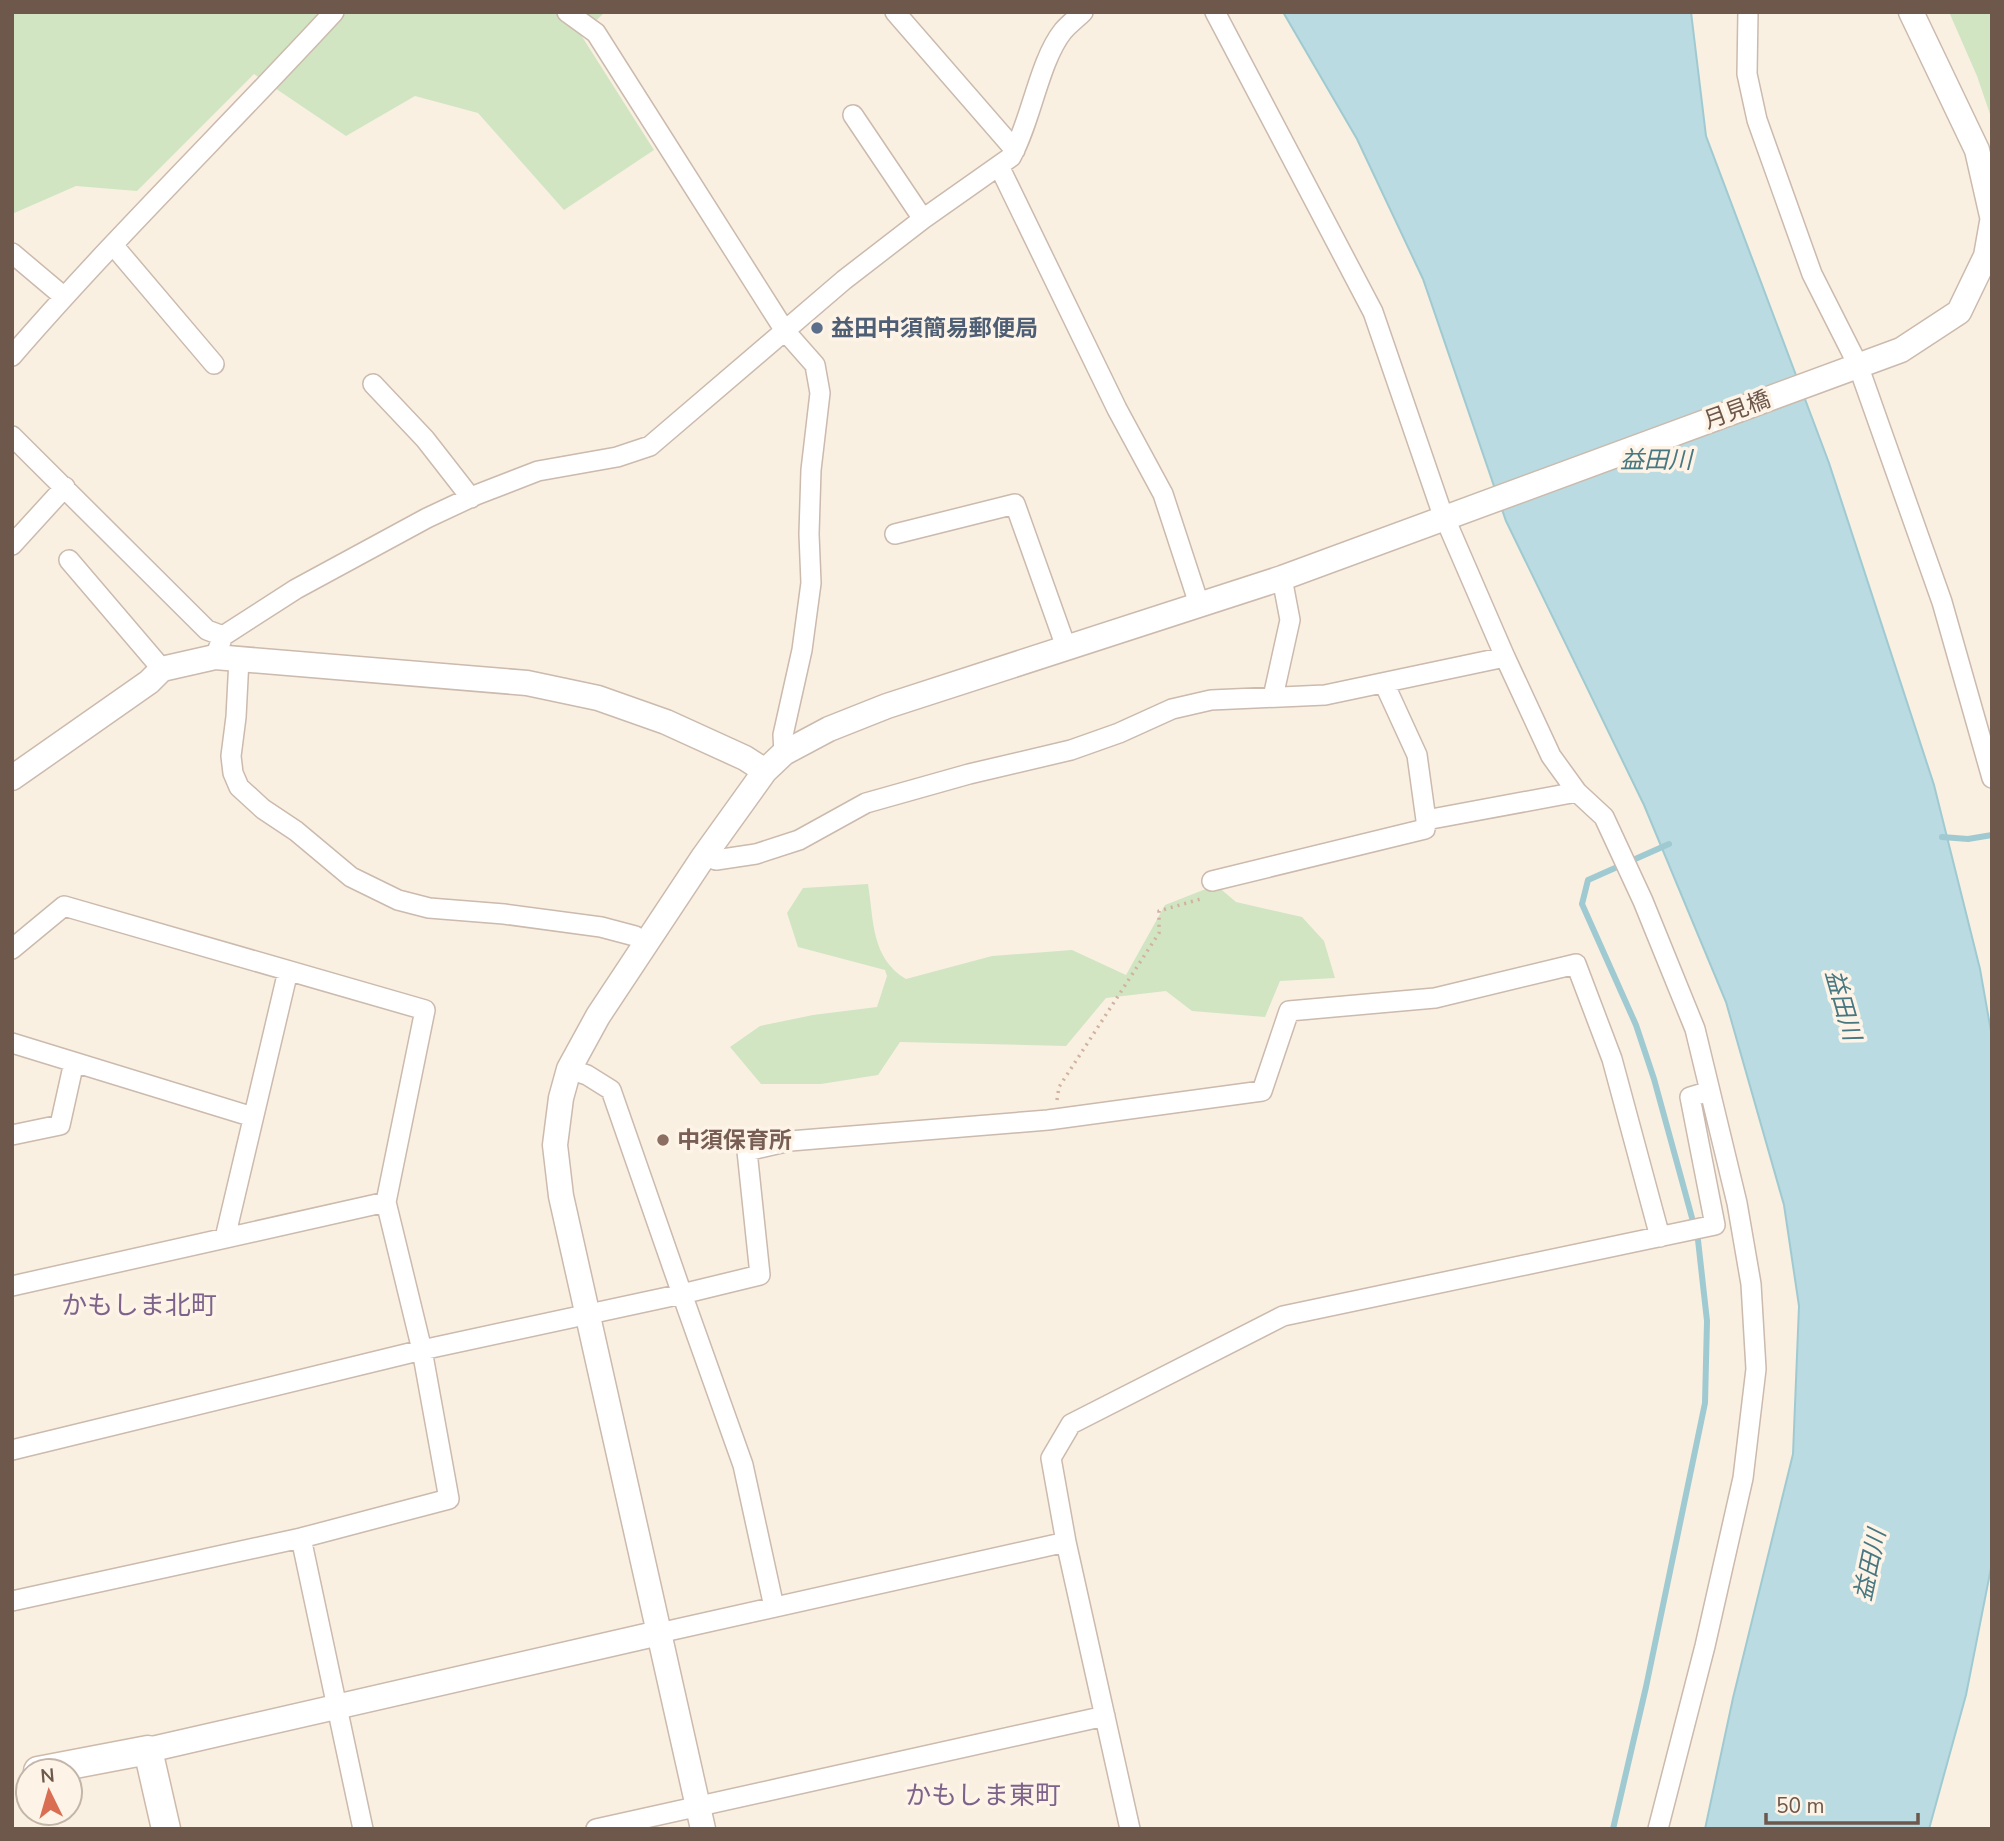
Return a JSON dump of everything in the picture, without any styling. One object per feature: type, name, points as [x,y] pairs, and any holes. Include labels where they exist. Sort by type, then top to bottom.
[{"type":"main road","points":[[84,1762],[148,1750],[166,1829]]},
{"type":"street","points":[[12,356],[64,296],[334,12]]},
{"type":"street","points":[[567,12],[596,33],[785,331],[816,365],[820,393],[811,470],[811,583],[802,650],[783,735],[784,753]]},
{"type":"street","points":[[895,12],[1016,150]]},
{"type":"street","points":[[226,650],[296,589],[427,518],[538,471],[617,457],[650,446],[844,280],[923,219],[1011,157],[1016,150],[1047,62],[1062,33],[1083,12]]},
{"type":"street","points":[[1215,12],[1373,312],[1440,507]]},
{"type":"street","points":[[1748,12],[1747,74],[1756,120],[1812,274],[1942,602],[1992,778]]},
{"type":"street","points":[[1911,12],[1977,150],[1992,216]]},
{"type":"street","points":[[853,116],[923,219]]},
{"type":"street","points":[[999,166],[1117,409],[1163,494],[1199,604]]},
{"type":"street","name":"月見橋","points":[[701,1817],[561,1196],[555,1146],[561,1098],[569,1069],[598,1016],[704,856],[765,771],[784,753],[829,729],[887,706],[1282,578],[1901,351],[1959,312],[1986,256],[1992,222]]},
{"type":"street","points":[[113,245],[214,364]]},
{"type":"street","points":[[12,253],[64,296]]},
{"type":"street","points":[[373,384],[425,439],[471,498]]},
{"type":"street","points":[[12,436],[226,650],[236,717],[231,756],[233,773],[239,787],[263,809],[296,831],[351,877],[398,900],[429,908],[504,914],[601,927],[635,936],[646,942]]},
{"type":"street","points":[[12,545],[65,487]]},
{"type":"street","points":[[895,534],[1015,504],[1066,647]]},
{"type":"street","points":[[1451,530],[1551,756],[1577,792],[1604,817],[1643,901],[1695,1028],[1737,1203],[1751,1284],[1756,1369],[1743,1478],[1705,1646],[1658,1829]]},
{"type":"street","points":[[69,559],[162,669]]},
{"type":"street","points":[[1273,697],[1290,620],[1282,578]]},
{"type":"street","points":[[12,778],[149,682],[162,669],[226,650],[527,684],[598,698],[666,722],[745,758],[765,771]]},
{"type":"street","points":[[704,856],[716,860],[767,850],[799,840],[866,803],[969,774],[1071,750],[1119,733],[1172,709],[1211,700],[1325,695],[1505,657]]},
{"type":"street","points":[[1212,881],[1425,829],[1417,755],[1384,683]]},
{"type":"street","points":[[1426,820],[1577,792]]},
{"type":"street","points":[[12,949],[64,906],[425,1010],[386,1202],[422,1350],[449,1499],[301,1538],[12,1601]]},
{"type":"street","points":[[12,1450],[422,1350],[760,1275],[747,1151],[790,1141],[1055,1119],[1262,1091],[1289,1011],[1435,998],[1576,964],[1612,1059],[1660,1237]]},
{"type":"street","points":[[225,1238],[288,971]]},
{"type":"street","points":[[12,1043],[253,1117]]},
{"type":"street","points":[[12,1135],[60,1125],[74,1062]]},
{"type":"street","points":[[569,1069],[587,1075],[611,1090],[743,1465],[774,1607]]},
{"type":"street","points":[[1130,1829],[1066,1542],[1051,1458],[1071,1424],[1283,1316],[1715,1225],[1690,1097],[1710,1091]]},
{"type":"street","points":[[12,1286],[386,1202]]},
{"type":"street","points":[[301,1538],[363,1829]]},
{"type":"street","points":[[148,1750],[1066,1542]]},
{"type":"street","points":[[596,1829],[701,1817],[1105,1716]]},
{"type":"path","points":[[1055,1119],[1059,1087],[1158,933],[1158,911],[1203,898],[1212,881]]},
{"type":"green space","points":[[12,12],[605,12],[581,35],[654,150],[564,210],[478,113],[415,96],[346,136],[254,74],[137,191],[76,186],[12,214]]},
{"type":"green space","points":[[1949,12],[1992,12],[1992,120],[1977,76]]},
{"type":"green space","points":[[868,884],[873,925],[880,949],[886,960],[906,979],[992,956],[1072,950],[1126,975],[1165,905],[1216,885],[1236,902],[1302,917],[1324,941],[1335,978],[1280,981],[1265,1017],[1192,1011],[1166,991],[1106,998],[1066,1046],[900,1042],[878,1075],[821,1084],[761,1084],[730,1047],[760,1026],[813,1015],[877,1007],[887,976],[885,970],[798,947],[787,913],[803,888]]},
{"type":"water","name":"益田川","points":[[1283,12],[1691,12],[1706,136],[1829,463],[1934,785],[1980,969],[1992,1037],[1992,1563],[1966,1695],[1929,1829],[1705,1829],[1733,1698],[1793,1454],[1799,1306],[1784,1205],[1726,1002],[1644,805],[1506,521],[1423,279],[1357,139]]},
{"type":"waterway","points":[[1942,837],[1968,839],[1992,835]]},
{"type":"waterway","points":[[1613,1829],[1646,1687],[1705,1403],[1707,1321],[1698,1240],[1654,1079],[1636,1025],[1582,904],[1588,880],[1669,844]]},
{"type":"place","name":"益田中須簡易郵便局","points":[[817,328]]},
{"type":"place","name":"中須保育所","points":[[663,1140]]},
{"type":"district","name":"かもしま北町","points":[[139,1305]]},
{"type":"district","name":"かもしま東町","points":[[983,1795]]}]
